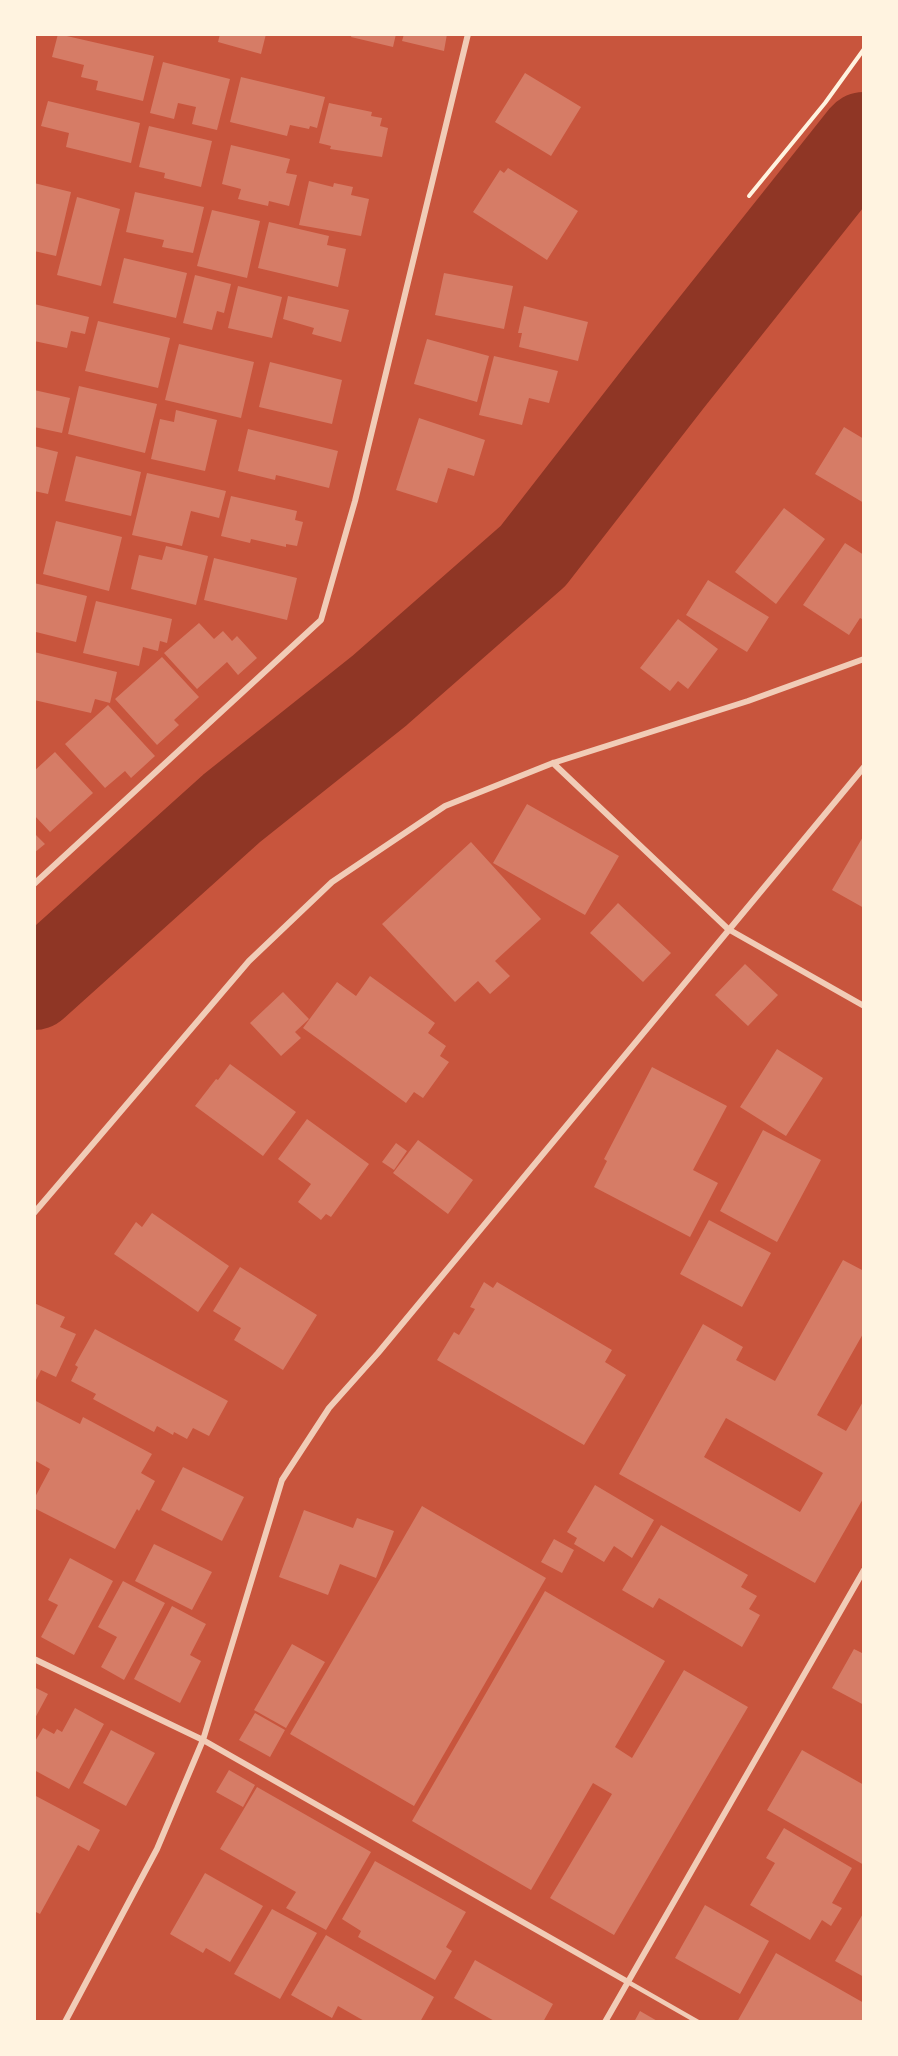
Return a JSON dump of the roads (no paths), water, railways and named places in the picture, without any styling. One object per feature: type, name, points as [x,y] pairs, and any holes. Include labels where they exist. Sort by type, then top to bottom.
[{"type":"street","points":[[34,884],[321,620],[355,501],[468,34]]},
{"type":"street","points":[[34,1213],[249,961],[332,882],[445,806],[553,763],[748,701],[864,659]]},
{"type":"street","points":[[553,763],[728,928],[864,1006]]},
{"type":"street","points":[[64,2022],[157,1849],[203,1740],[282,1480],[329,1407],[378,1353],[728,928],[864,767]]},
{"type":"street","points":[[605,2022],[864,1570]]},
{"type":"street","points":[[34,1659],[203,1740],[628,1982]]},
{"type":"lane","points":[[628,1982],[698,2022]]},
{"type":"waterway","points":[[34,986],[232,808],[379,691],[533,556],[864,136]]}]
